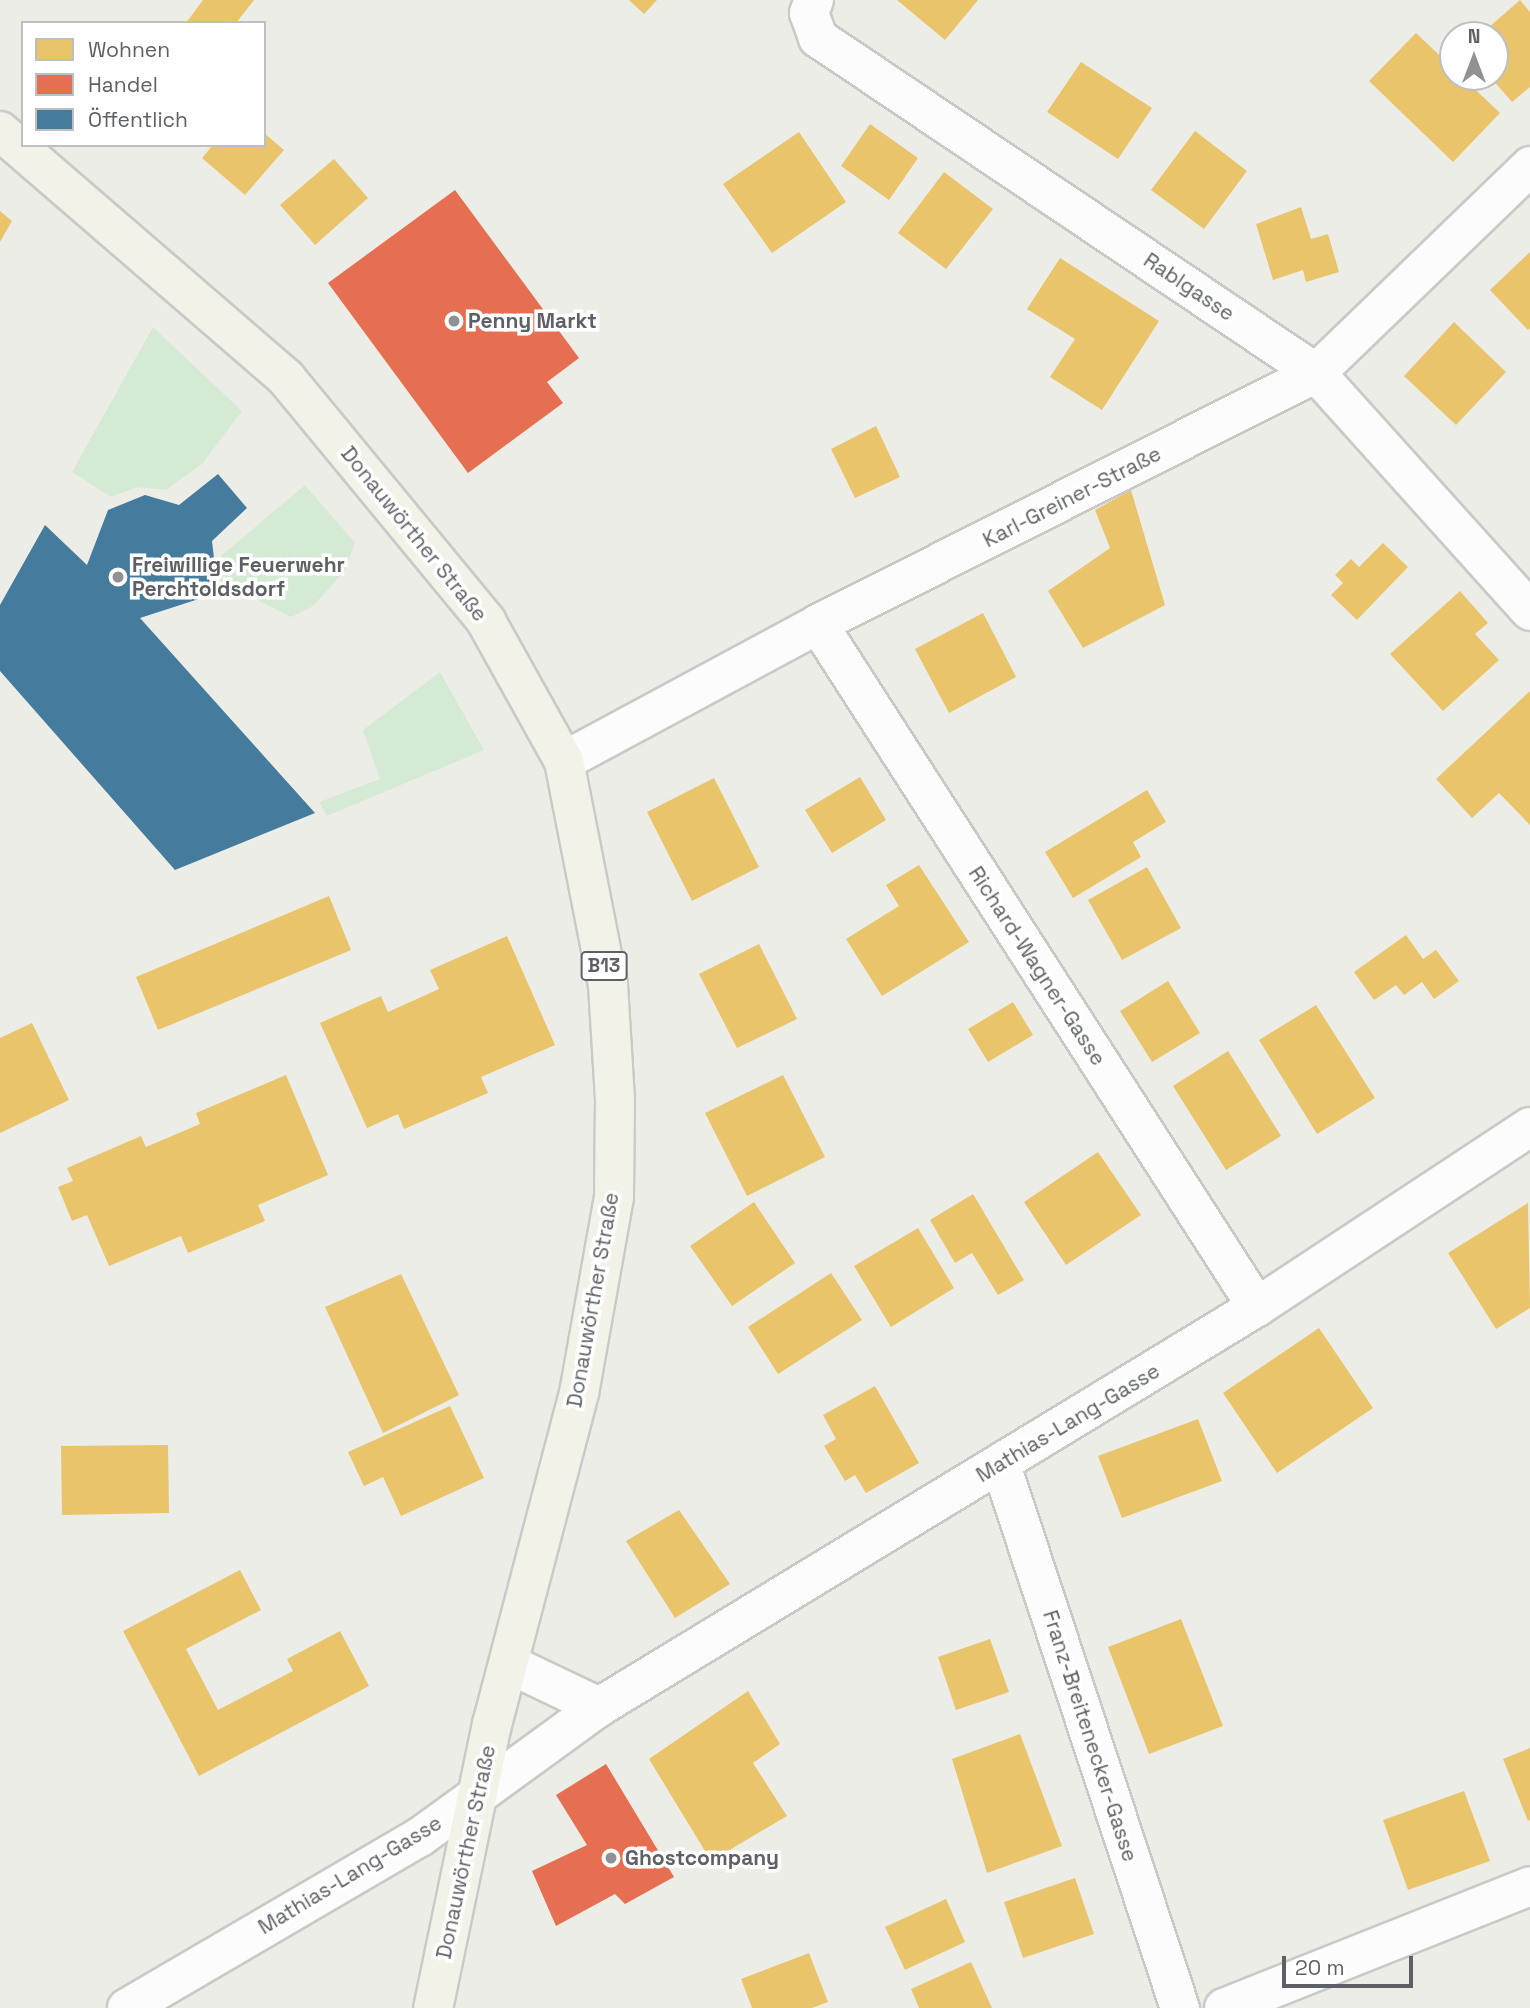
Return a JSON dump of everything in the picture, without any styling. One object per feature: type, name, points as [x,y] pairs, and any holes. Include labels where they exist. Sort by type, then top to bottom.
[{"type":"main road","name":"Donauwörther Straße","points":[[0,131],[286,378],[486,621],[564,761],[608,985],[615,1100],[614,1197],[579,1394],[509,1664],[433,2008]]},
{"type":"street","name":"Rablgasse","points":[[812,6],[818,38],[1316,373],[1530,611]]},
{"type":"street","name":"Karl-Greiner-Straße","points":[[564,761],[818,624],[1316,373],[1530,166]]},
{"type":"street","name":"Richard-Wagner-Gasse","points":[[818,624],[1256,1307]]},
{"type":"street","name":"Mathias-Lang-Gasse","points":[[127,2008],[420,1837],[481,1789],[599,1707],[1001,1465],[1256,1307],[1530,1127]]},
{"type":"street","name":"Franz-Breitenecker-Gasse","points":[[1001,1465],[1180,2008]]},
{"type":"street","points":[[509,1664],[599,1707]]},
{"type":"street","points":[[1224,2008],[1530,1886]]},
{"type":"green space","points":[[153,327],[242,411],[202,464],[166,490],[137,487],[111,497],[72,472]]},
{"type":"green space","points":[[305,485],[355,543],[344,572],[313,606],[291,617],[221,582],[221,556]]},
{"type":"green space","points":[[440,672],[484,750],[327,816],[319,802],[380,779],[363,730]]},
{"type":"building: Wohnen","points":[[203,0],[254,0],[238,21],[187,21]]},
{"type":"building: Wohnen","points":[[629,0],[657,0],[644,14]]},
{"type":"building: Wohnen","points":[[897,0],[978,0],[945,40]]},
{"type":"building: Wohnen","points":[[1520,0],[1530,12],[1530,87],[1512,102],[1502,91],[1509,91],[1509,21],[1496,21]]},
{"type":"building: Wohnen","points":[[1416,33],[1439,55],[1439,91],[1477,91],[1500,113],[1453,162],[1369,81]]},
{"type":"building: Wohnen","points":[[1081,62],[1152,108],[1118,159],[1047,112]]},
{"type":"building: Wohnen","points":[[870,124],[918,158],[889,200],[841,166]]},
{"type":"building: Wohnen","points":[[1195,131],[1247,171],[1204,229],[1151,190]]},
{"type":"building: Wohnen","points":[[799,132],[846,202],[772,253],[723,184]]},
{"type":"building: Wohnen","points":[[266,135],[284,150],[245,195],[202,158],[211,147],[266,147]]},
{"type":"building: Wohnen","points":[[334,159],[368,198],[315,245],[280,205]]},
{"type":"building: Wohnen","points":[[944,172],[993,209],[946,269],[898,233]]},
{"type":"building: Wohnen","points":[[1301,207],[1311,239],[1328,234],[1339,272],[1306,282],[1303,270],[1273,280],[1256,224]]},
{"type":"building: Wohnen","points":[[0,211],[12,221],[0,242]]},
{"type":"building: Wohnen","points":[[1530,252],[1530,328],[1528,330],[1490,290]]},
{"type":"building: Wohnen","points":[[1060,258],[1159,321],[1102,410],[1050,377],[1075,339],[1027,309]]},
{"type":"building: Wohnen","points":[[1454,322],[1506,372],[1456,425],[1404,376]]},
{"type":"building: Wohnen","points":[[876,426],[900,477],[855,498],[831,449]]},
{"type":"building: Wohnen","points":[[1131,490],[1165,605],[1083,648],[1048,591],[1110,548],[1095,510]]},
{"type":"building: Wohnen","points":[[1383,543],[1408,567],[1357,620],[1331,595],[1343,583],[1335,575],[1351,559],[1359,567]]},
{"type":"building: Wohnen","points":[[1460,591],[1488,623],[1475,634],[1499,660],[1443,711],[1390,654]]},
{"type":"building: Wohnen","points":[[983,613],[1016,677],[949,713],[915,649]]},
{"type":"building: Wohnen","points":[[1530,691],[1530,825],[1499,793],[1472,818],[1436,779]]},
{"type":"building: Wohnen","points":[[860,777],[886,820],[832,853],[805,810]]},
{"type":"building: Wohnen","points":[[714,778],[759,867],[692,901],[647,812]]},
{"type":"building: Wohnen","points":[[1147,790],[1166,822],[1133,842],[1141,857],[1073,898],[1045,852]]},
{"type":"building: Wohnen","points":[[919,865],[969,942],[882,996],[846,939],[899,906],[886,885]]},
{"type":"building: Wohnen","points":[[1147,867],[1181,928],[1122,960],[1088,900]]},
{"type":"building: Wohnen","points":[[329,896],[351,950],[158,1030],[136,977]]},
{"type":"building: Wohnen","points":[[1406,935],[1423,959],[1436,950],[1459,981],[1434,999],[1422,982],[1404,995],[1396,985],[1374,1000],[1354,972]]},
{"type":"building: Wohnen","points":[[507,936],[555,1045],[481,1077],[488,1093],[404,1129],[398,1114],[367,1128],[320,1023],[381,996],[388,1012],[439,989],[430,970]]},
{"type":"building: Wohnen","points":[[759,944],[797,1019],[737,1048],[699,974]]},
{"type":"building: Wohnen","points":[[1168,981],[1200,1033],[1152,1062],[1120,1011]]},
{"type":"building: Wohnen","points":[[1013,1002],[1033,1035],[988,1062],[968,1029]]},
{"type":"building: Wohnen","points":[[1316,1005],[1375,1098],[1317,1134],[1259,1040]]},
{"type":"building: Wohnen","points":[[32,1023],[69,1100],[0,1133],[0,1038]]},
{"type":"building: Wohnen","points":[[1228,1051],[1281,1136],[1226,1170],[1173,1086]]},
{"type":"building: Wohnen","points":[[286,1075],[328,1175],[258,1205],[265,1221],[188,1253],[181,1236],[109,1266],[87,1215],[72,1221],[58,1187],[73,1181],[67,1168],[141,1136],[146,1147],[200,1124],[196,1113]]},
{"type":"building: Wohnen","points":[[783,1075],[825,1157],[747,1196],[705,1113]]},
{"type":"building: Wohnen","points":[[1098,1152],[1141,1215],[1066,1265],[1024,1202]]},
{"type":"building: Wohnen","points":[[973,1194],[1024,1280],[998,1295],[972,1253],[955,1263],[930,1220]]},
{"type":"building: Wohnen","points":[[754,1202],[795,1263],[732,1306],[690,1246]]},
{"type":"building: Wohnen","points":[[1528,1203],[1530,1308],[1496,1329],[1448,1253]]},
{"type":"building: Wohnen","points":[[918,1228],[954,1288],[891,1327],[854,1266]]},
{"type":"building: Wohnen","points":[[831,1273],[862,1320],[778,1374],[748,1327]]},
{"type":"building: Wohnen","points":[[401,1274],[459,1395],[383,1433],[325,1307]]},
{"type":"building: Wohnen","points":[[1319,1328],[1373,1408],[1277,1473],[1223,1393]]},
{"type":"building: Wohnen","points":[[875,1386],[919,1463],[866,1493],[855,1475],[845,1481],[824,1446],[836,1439],[823,1415]]},
{"type":"building: Wohnen","points":[[450,1406],[484,1478],[401,1516],[383,1477],[364,1486],[348,1452]]},
{"type":"building: Wohnen","points":[[1198,1419],[1222,1481],[1122,1518],[1098,1456]]},
{"type":"building: Wohnen","points":[[168,1445],[169,1513],[62,1515],[61,1446]]},
{"type":"building: Wohnen","points":[[679,1510],[730,1584],[675,1618],[626,1541]]},
{"type":"building: Wohnen","points":[[240,1570],[261,1610],[186,1649],[218,1710],[293,1671],[287,1659],[340,1631],[369,1686],[199,1776],[123,1631]]},
{"type":"building: Wohnen","points":[[1181,1619],[1223,1726],[1149,1754],[1108,1647]]},
{"type":"building: Wohnen","points":[[990,1639],[1009,1692],[956,1710],[938,1657]]},
{"type":"building: Wohnen","points":[[748,1691],[780,1744],[753,1763],[787,1816],[711,1861],[649,1759]]},
{"type":"building: Wohnen","points":[[1020,1734],[1062,1846],[987,1873],[952,1759]]},
{"type":"building: Wohnen","points":[[1530,1748],[1530,1820],[1528,1821],[1503,1759]]},
{"type":"building: Wohnen","points":[[1464,1791],[1490,1861],[1408,1890],[1383,1820]]},
{"type":"building: Wohnen","points":[[1075,1878],[1094,1934],[1023,1958],[1004,1902]]},
{"type":"building: Wohnen","points":[[946,1899],[965,1942],[905,1970],[885,1927]]},
{"type":"building: Wohnen","points":[[809,1953],[828,2002],[812,2008],[752,2008],[741,1979]]},
{"type":"building: Wohnen","points":[[971,1962],[992,2008],[919,2008],[911,1989]]},
{"type":"building: Handel","name":"Penny Markt","points":[[455,190],[579,358],[547,382],[563,403],[468,473],[328,283]]},
{"type":"building: Handel","name":"Ghostcompany","points":[[606,1764],[674,1877],[625,1904],[615,1894],[556,1926],[532,1871],[587,1845],[556,1795]]},
{"type":"building: Öffentlich","points":[[218,474],[247,508],[212,541],[215,567],[208,596],[140,618],[315,813],[175,870],[0,671],[0,605],[45,525],[87,565],[108,510],[145,495],[179,505]]},
{"type":"place","name":"Penny Markt","points":[[454,321]]},
{"type":"place","name":"Freiwillige Feuerwehr Perchtoldsdorf","points":[[118,577]]},
{"type":"place","name":"Ghostcompany","points":[[611,1858]]}]
